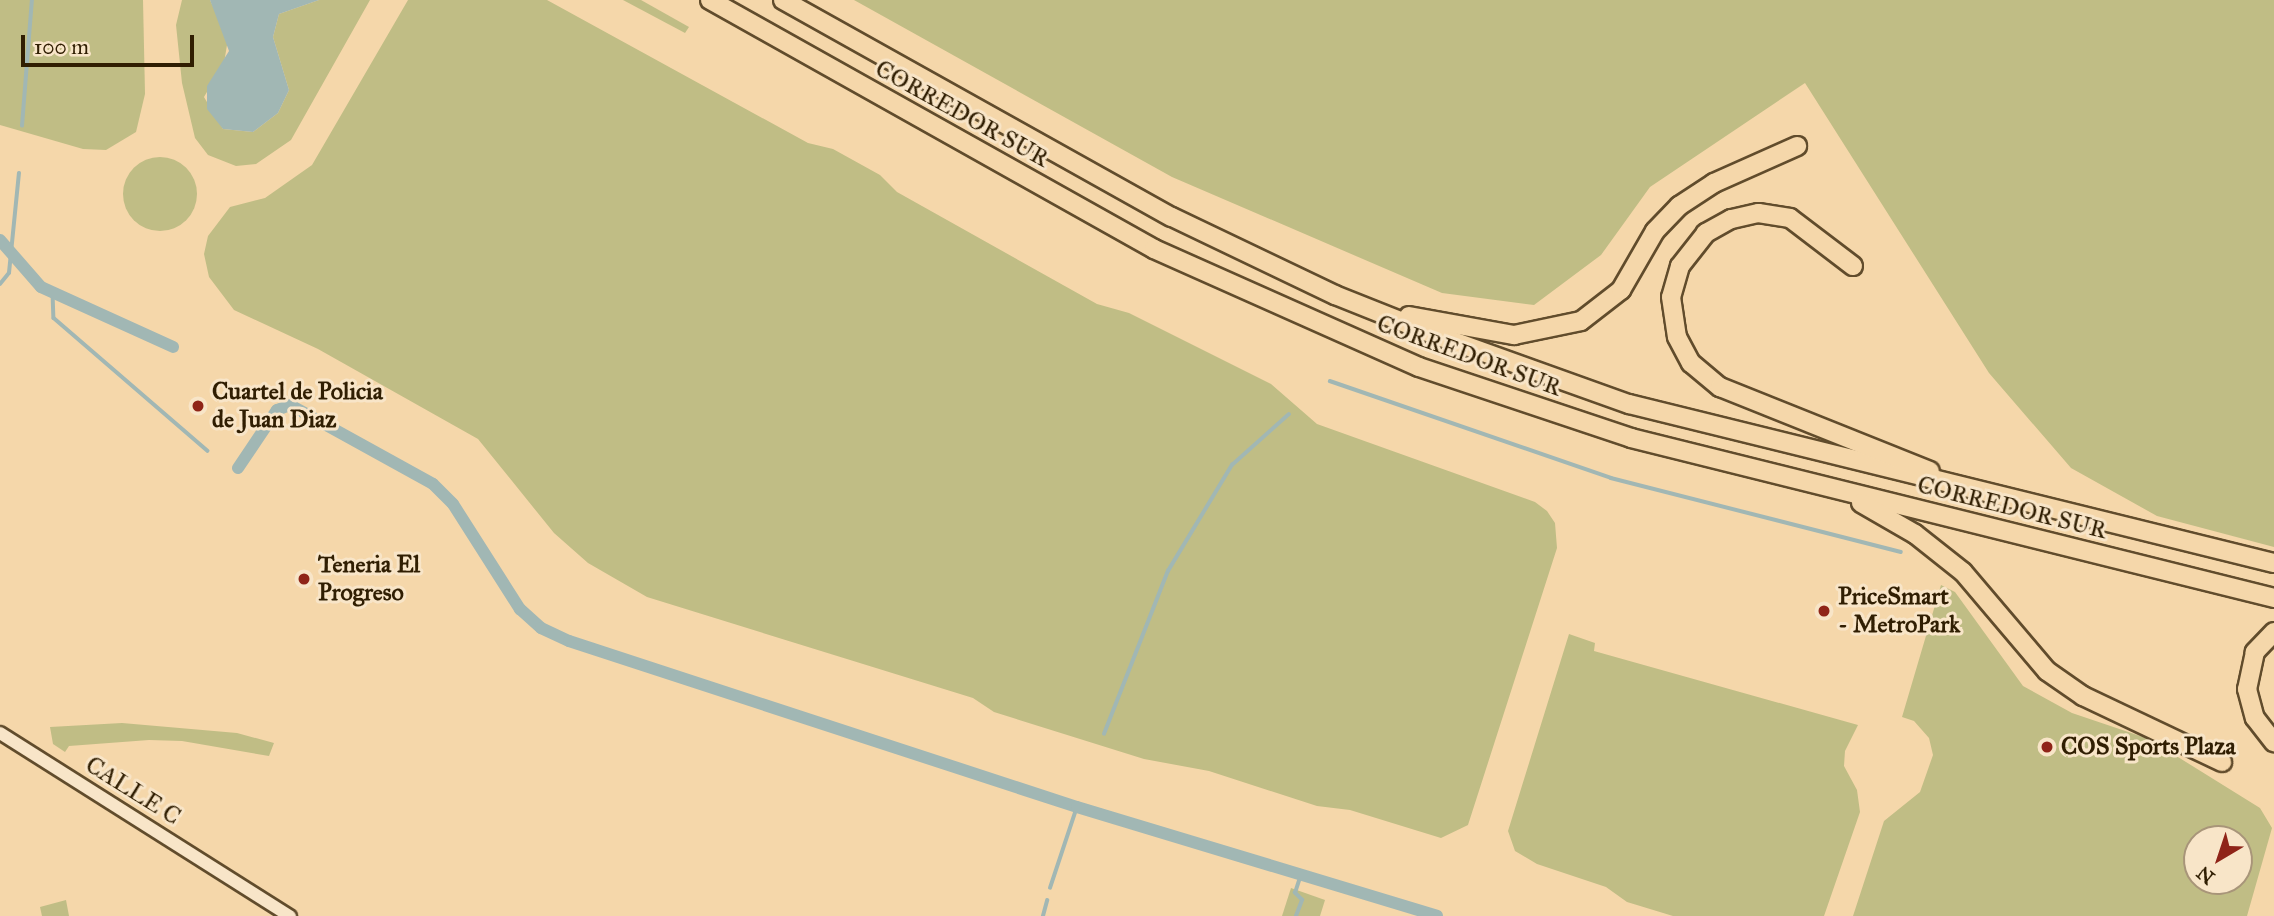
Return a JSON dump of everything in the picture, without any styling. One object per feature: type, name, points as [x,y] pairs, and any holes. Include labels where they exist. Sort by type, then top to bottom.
[{"type":"highway","name":"CORREDOR SUR","points":[[710,0],[1154,250],[1321,327],[1492,393],[1630,438],[2274,598]]},
{"type":"highway","name":"CORREDOR SUR","points":[[783,0],[1172,217],[1365,307],[1629,404],[1995,497],[2274,563]]},
{"type":"highway","points":[[1365,307],[1514,335],[1581,321],[1621,290],[1655,231],[1679,206],[1714,183],[1797,146]]},
{"type":"highway","points":[[1853,265],[1790,218],[1758,213],[1731,219],[1696,243],[1674,280],[1671,314],[1681,346],[1698,370],[1720,387],[1995,497]]},
{"type":"highway","points":[[1836,490],[1915,534],[1948,559],[1979,589],[2046,671],[2083,695],[2222,762]]},
{"type":"highway","points":[[2274,632],[2251,661],[2247,689],[2255,718],[2274,741]]},
{"type":"street","name":"CALLE C","points":[[0,733],[290,916]]},
{"type":"shaded area","points":[[0,0],[143,0],[145,94],[136,132],[106,150],[83,149],[0,125]]},
{"type":"shaded area","points":[[182,0],[210,0],[228,39],[224,63],[204,97],[223,129],[253,132],[278,113],[289,90],[273,37],[279,14],[319,0],[370,0],[291,140],[256,164],[236,166],[208,155],[195,138],[182,83],[176,25]]},
{"type":"shaded area","points":[[408,0],[547,0],[808,143],[833,149],[880,175],[897,192],[1097,304],[1129,313],[1271,384],[1317,424],[1535,502],[1547,511],[1555,523],[1557,548],[1468,825],[1441,838],[1350,810],[1317,806],[1209,771],[1144,759],[994,712],[973,698],[647,597],[588,563],[554,533],[478,439],[318,349],[234,310],[209,277],[204,254],[208,236],[230,207],[265,198],[312,165]]},
{"type":"shaded area","points":[[623,0],[641,0],[689,27],[685,33]]},
{"type":"shaded area","points":[[854,0],[2274,0],[2274,547],[2157,516],[2071,468],[1989,373],[1805,83],[1650,187],[1601,255],[1534,305],[1442,293],[1172,177]]},
{"type":"shaded area","points":[[160,157],[174,160],[186,168],[194,180],[197,194],[194,208],[186,220],[174,228],[160,231],[146,228],[134,220],[126,208],[123,194],[126,180],[134,168],[146,160]]},
{"type":"shaded area","name":"COS Sports Plaza","points":[[1941,585],[1955,592],[2023,686],[2072,713],[2149,739],[2260,808],[2272,828],[2253,895],[2253,825],[2183,825],[2183,895],[2253,895],[2247,916],[1853,916],[1884,821],[1920,792],[1933,755],[1929,738],[1914,721],[1902,717]]},
{"type":"shaded area","points":[[1569,634],[1595,643],[1594,651],[1858,725],[1845,751],[1844,766],[1857,790],[1860,812],[1824,916],[1673,916],[1627,902],[1606,887],[1537,864],[1515,851],[1508,831]]},
{"type":"shaded area","points":[[122,723],[237,733],[274,743],[269,756],[182,741],[149,740],[69,746],[65,752],[53,744],[50,727]]},
{"type":"shaded area","points":[[1291,888],[1325,900],[1320,916],[1282,916]]},
{"type":"shaded area","points":[[66,900],[69,916],[42,916],[40,907]]},
{"type":"water","points":[[210,0],[319,0],[279,14],[273,37],[289,90],[278,113],[253,132],[223,129],[207,109],[207,86],[229,51]]},
{"type":"waterway","points":[[22,126],[32,0]]},
{"type":"waterway","points":[[0,284],[9,273],[19,173]]},
{"type":"waterway","points":[[0,240],[41,287],[173,347]]},
{"type":"waterway","points":[[53,293],[54,318],[208,451]]},
{"type":"waterway","points":[[1330,381],[1611,478],[1901,552]]},
{"type":"waterway","points":[[238,468],[277,410],[290,405],[433,484],[453,504],[520,609],[541,628],[569,641],[1077,807],[1437,916]]},
{"type":"waterway","points":[[1104,734],[1168,571],[1232,465],[1289,414]]},
{"type":"waterway","points":[[1050,888],[1077,807]]},
{"type":"waterway","points":[[1296,916],[1302,900],[1295,893],[1302,872]]},
{"type":"waterway","points":[[1043,916],[1047,901]]},
{"type":"place","name":"Cuartel de Policia de Juan Diaz","points":[[198,406]]},
{"type":"place","name":"Teneria El Progreso","points":[[304,579]]},
{"type":"place","name":"PriceSmart - MetroPark","points":[[1824,611]]},
{"type":"place","name":"COS Sports Plaza","points":[[2047,747]]}]
